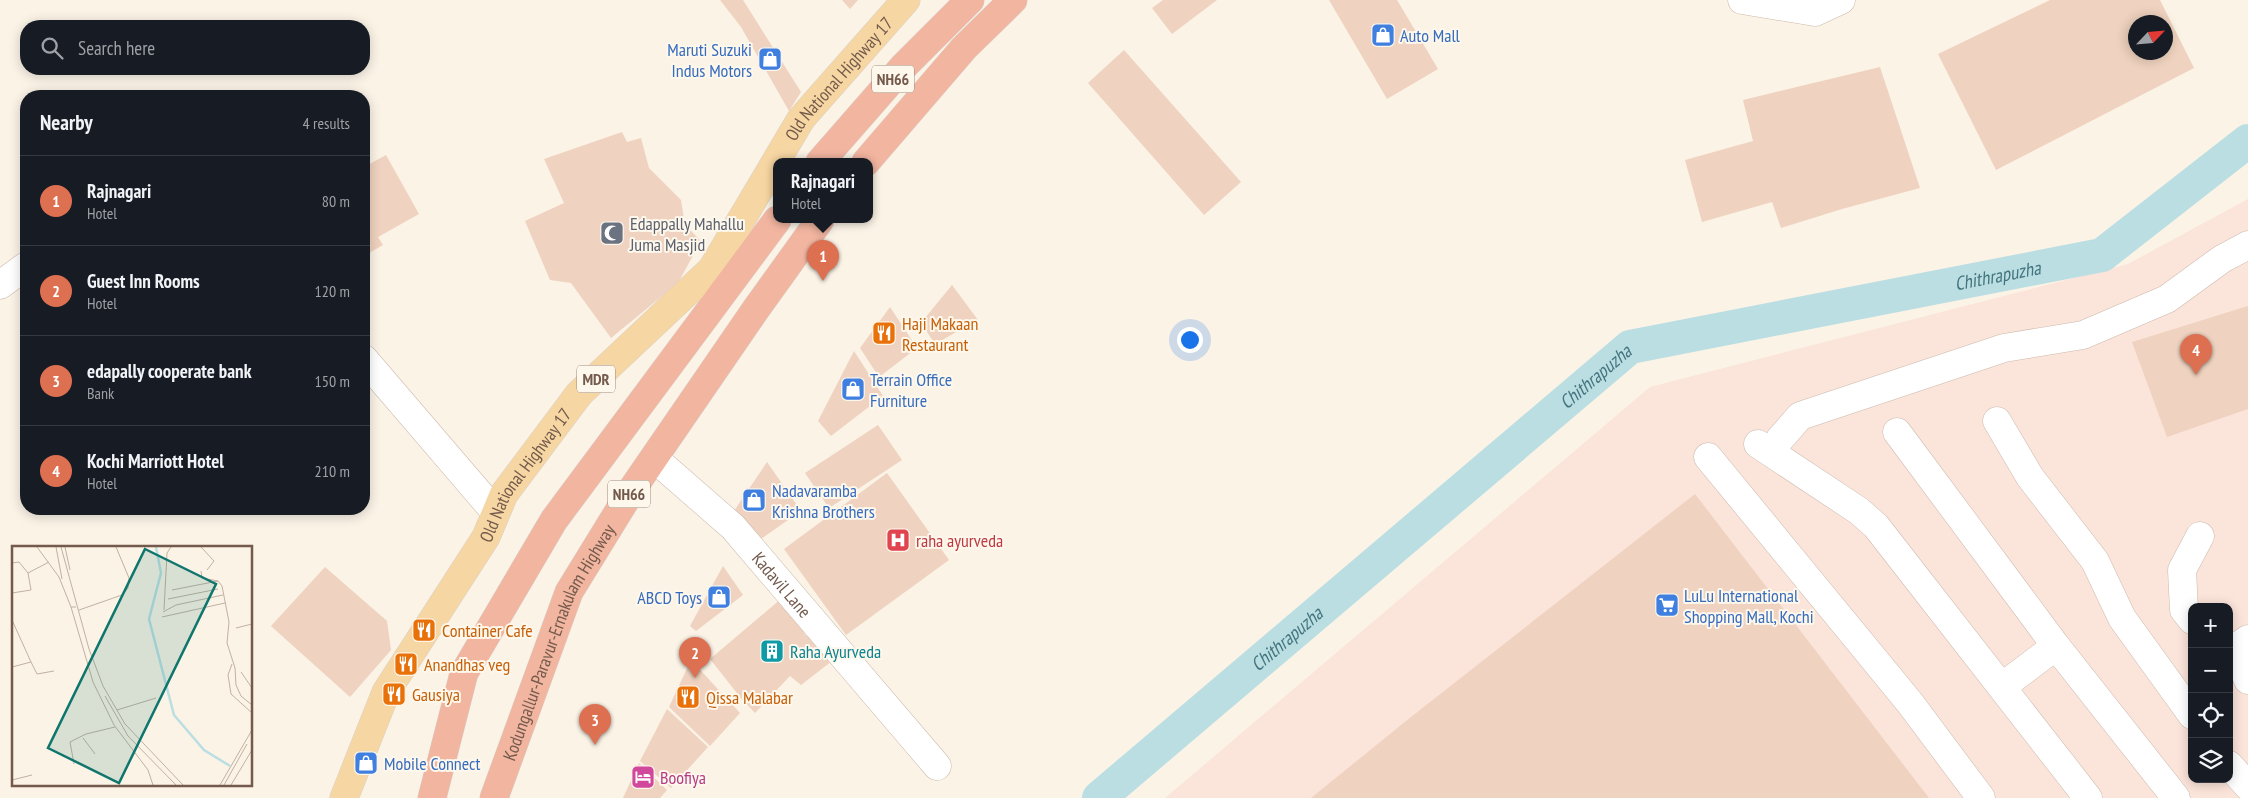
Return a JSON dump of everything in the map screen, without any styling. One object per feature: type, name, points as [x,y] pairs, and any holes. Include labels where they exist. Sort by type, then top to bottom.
[{"type":"highway","name":"NH66","points":[[823,158],[903,67],[970,0]]},
{"type":"highway","name":"NH66","points":[[869,158],[964,48],[1014,0]]},
{"type":"highway","name":"NH66","points":[[432,798],[464,673],[554,520],[722,274],[774,223]]},
{"type":"highway","name":"Kodungallur-Paravur-Ernakulam Highway","points":[[494,798],[569,592],[633,488],[756,309],[818,223]]},
{"type":"main road","name":"Old National Highway 17","points":[[781,158],[801,119],[906,0]]},
{"type":"main road","name":"Old National Highway 17","points":[[344,798],[386,692],[486,537],[504,494],[579,394],[722,274],[773,174]]},
{"type":"street","points":[[1742,0],[1815,12],[1842,0]]},
{"type":"street","points":[[2088,798],[1876,526],[1769,442],[1800,416],[1809,412],[2004,348],[2083,335],[2167,299],[2222,258],[2248,245]]},
{"type":"street","points":[[0,285],[20,270]]},
{"type":"street","points":[[370,366],[496,512]]},
{"type":"street","points":[[1997,421],[2030,477],[2095,561],[2122,618],[2188,709]]},
{"type":"street","points":[[1897,432],[2056,646],[2176,798]]},
{"type":"street","points":[[1708,457],[1910,703],[1981,798]]},
{"type":"street","name":"Kadavil Lane","points":[[654,459],[733,527],[938,766]]},
{"type":"street","points":[[2188,615],[2184,610],[2182,570],[2200,536]]},
{"type":"street","points":[[2237,644],[2248,680]]},
{"type":"street","points":[[2002,686],[2056,646]]},
{"type":"street","points":[[2233,769],[2248,786]]},
{"type":"shaded area","points":[[2248,199],[2248,798],[1165,798],[1650,387],[2128,264]]},
{"type":"building","name":"Maruti Suzuki Indus Motors","points":[[720,0],[743,0],[801,92],[789,111],[741,27]]},
{"type":"building","points":[[842,0],[858,0],[850,9]]},
{"type":"building","points":[[1163,0],[1217,0],[1172,34],[1152,8]]},
{"type":"building","name":"Auto Mall","points":[[1329,0],[1397,0],[1438,69],[1387,99]]},
{"type":"building","points":[[2050,0],[2160,0],[2168,15],[2128,15],[2128,60],[2173,60],[2173,26],[2194,68],[1996,170],[1938,54]]},
{"type":"building","points":[[1124,50],[1241,182],[1204,215],[1088,83]]},
{"type":"building","points":[[1880,67],[1920,188],[1781,228],[1772,202],[1702,222],[1685,160],[1753,141],[1743,100]]},
{"type":"building","name":"Edappally Mahallu Juma Masjid","points":[[622,132],[627,142],[641,138],[649,168],[681,200],[685,225],[701,241],[678,283],[611,338],[571,283],[550,280],[525,221],[564,203],[544,159]]},
{"type":"building","points":[[386,155],[419,214],[378,237],[383,245],[370,253],[370,164]]},
{"type":"building","points":[[952,285],[978,320],[935,344],[921,323]]},
{"type":"building","points":[[2248,306],[2248,409],[2167,437],[2132,342]]},
{"type":"building","points":[[890,307],[917,348],[879,377],[860,348]]},
{"type":"building","points":[[854,351],[883,396],[831,436],[818,421]]},
{"type":"building","points":[[878,425],[902,460],[829,508],[805,473]]},
{"type":"building","points":[[767,462],[801,511],[755,543],[730,517]]},
{"type":"building","points":[[887,473],[949,560],[846,635],[784,549]]},
{"type":"building","name":"LuLu International Shopping Mall, Kochi","points":[[1695,494],[1929,798],[1311,798],[1411,717]]},
{"type":"building","points":[[723,566],[743,595],[696,631],[690,626]]},
{"type":"building","points":[[325,567],[387,621],[391,650],[350,697],[271,626]]},
{"type":"building","name":"Raha Ayurveda","points":[[782,598],[806,636],[813,630],[832,661],[801,685],[790,676],[755,713],[710,659]]},
{"type":"building","points":[[691,660],[740,713],[710,746],[669,707]]},
{"type":"building","points":[[667,709],[708,747],[671,788],[640,761]]},
{"type":"building","name":"Boofiya","points":[[639,763],[667,790],[660,798],[623,798]]},
{"type":"waterway","name":"Chithrapuzha","points":[[1099,798],[1630,347],[2102,255],[2248,141]]},
{"type":"place","name":"Auto Mall","points":[[1383,35]]},
{"type":"place","name":"Maruti Suzuki Indus Motors","points":[[770,59]]},
{"type":"place","name":"Edappally Mahallu Juma Masjid","points":[[612,233]]},
{"type":"place","name":"Rajnagari","points":[[823,281]]},
{"type":"place","name":"Haji Makaan Restaurant","points":[[884,333]]},
{"type":"place","name":"Kochi Marriott Hotel","points":[[2196,375]]},
{"type":"place","name":"Terrain Office Furniture","points":[[853,389]]},
{"type":"place","name":"Nadavaramba Krishna Brothers","points":[[754,500]]},
{"type":"place","name":"raha ayurveda","points":[[898,540]]},
{"type":"place","name":"ABCD Toys","points":[[719,597]]},
{"type":"place","name":"LuLu International Shopping Mall, Kochi","points":[[1667,605]]},
{"type":"place","name":"Container Cafe","points":[[424,630]]},
{"type":"place","name":"Raha Ayurveda","points":[[772,651]]},
{"type":"place","name":"Anandhas veg","points":[[406,664]]},
{"type":"place","name":"Guest Inn Rooms","points":[[695,678]]},
{"type":"place","name":"Gausiya","points":[[394,694]]},
{"type":"place","name":"Qissa Malabar","points":[[688,697]]},
{"type":"place","name":"edapally cooperate bank","points":[[595,745]]},
{"type":"place","name":"Mobile Connect","points":[[366,763]]},
{"type":"place","name":"Boofiya","points":[[643,777]]}]
